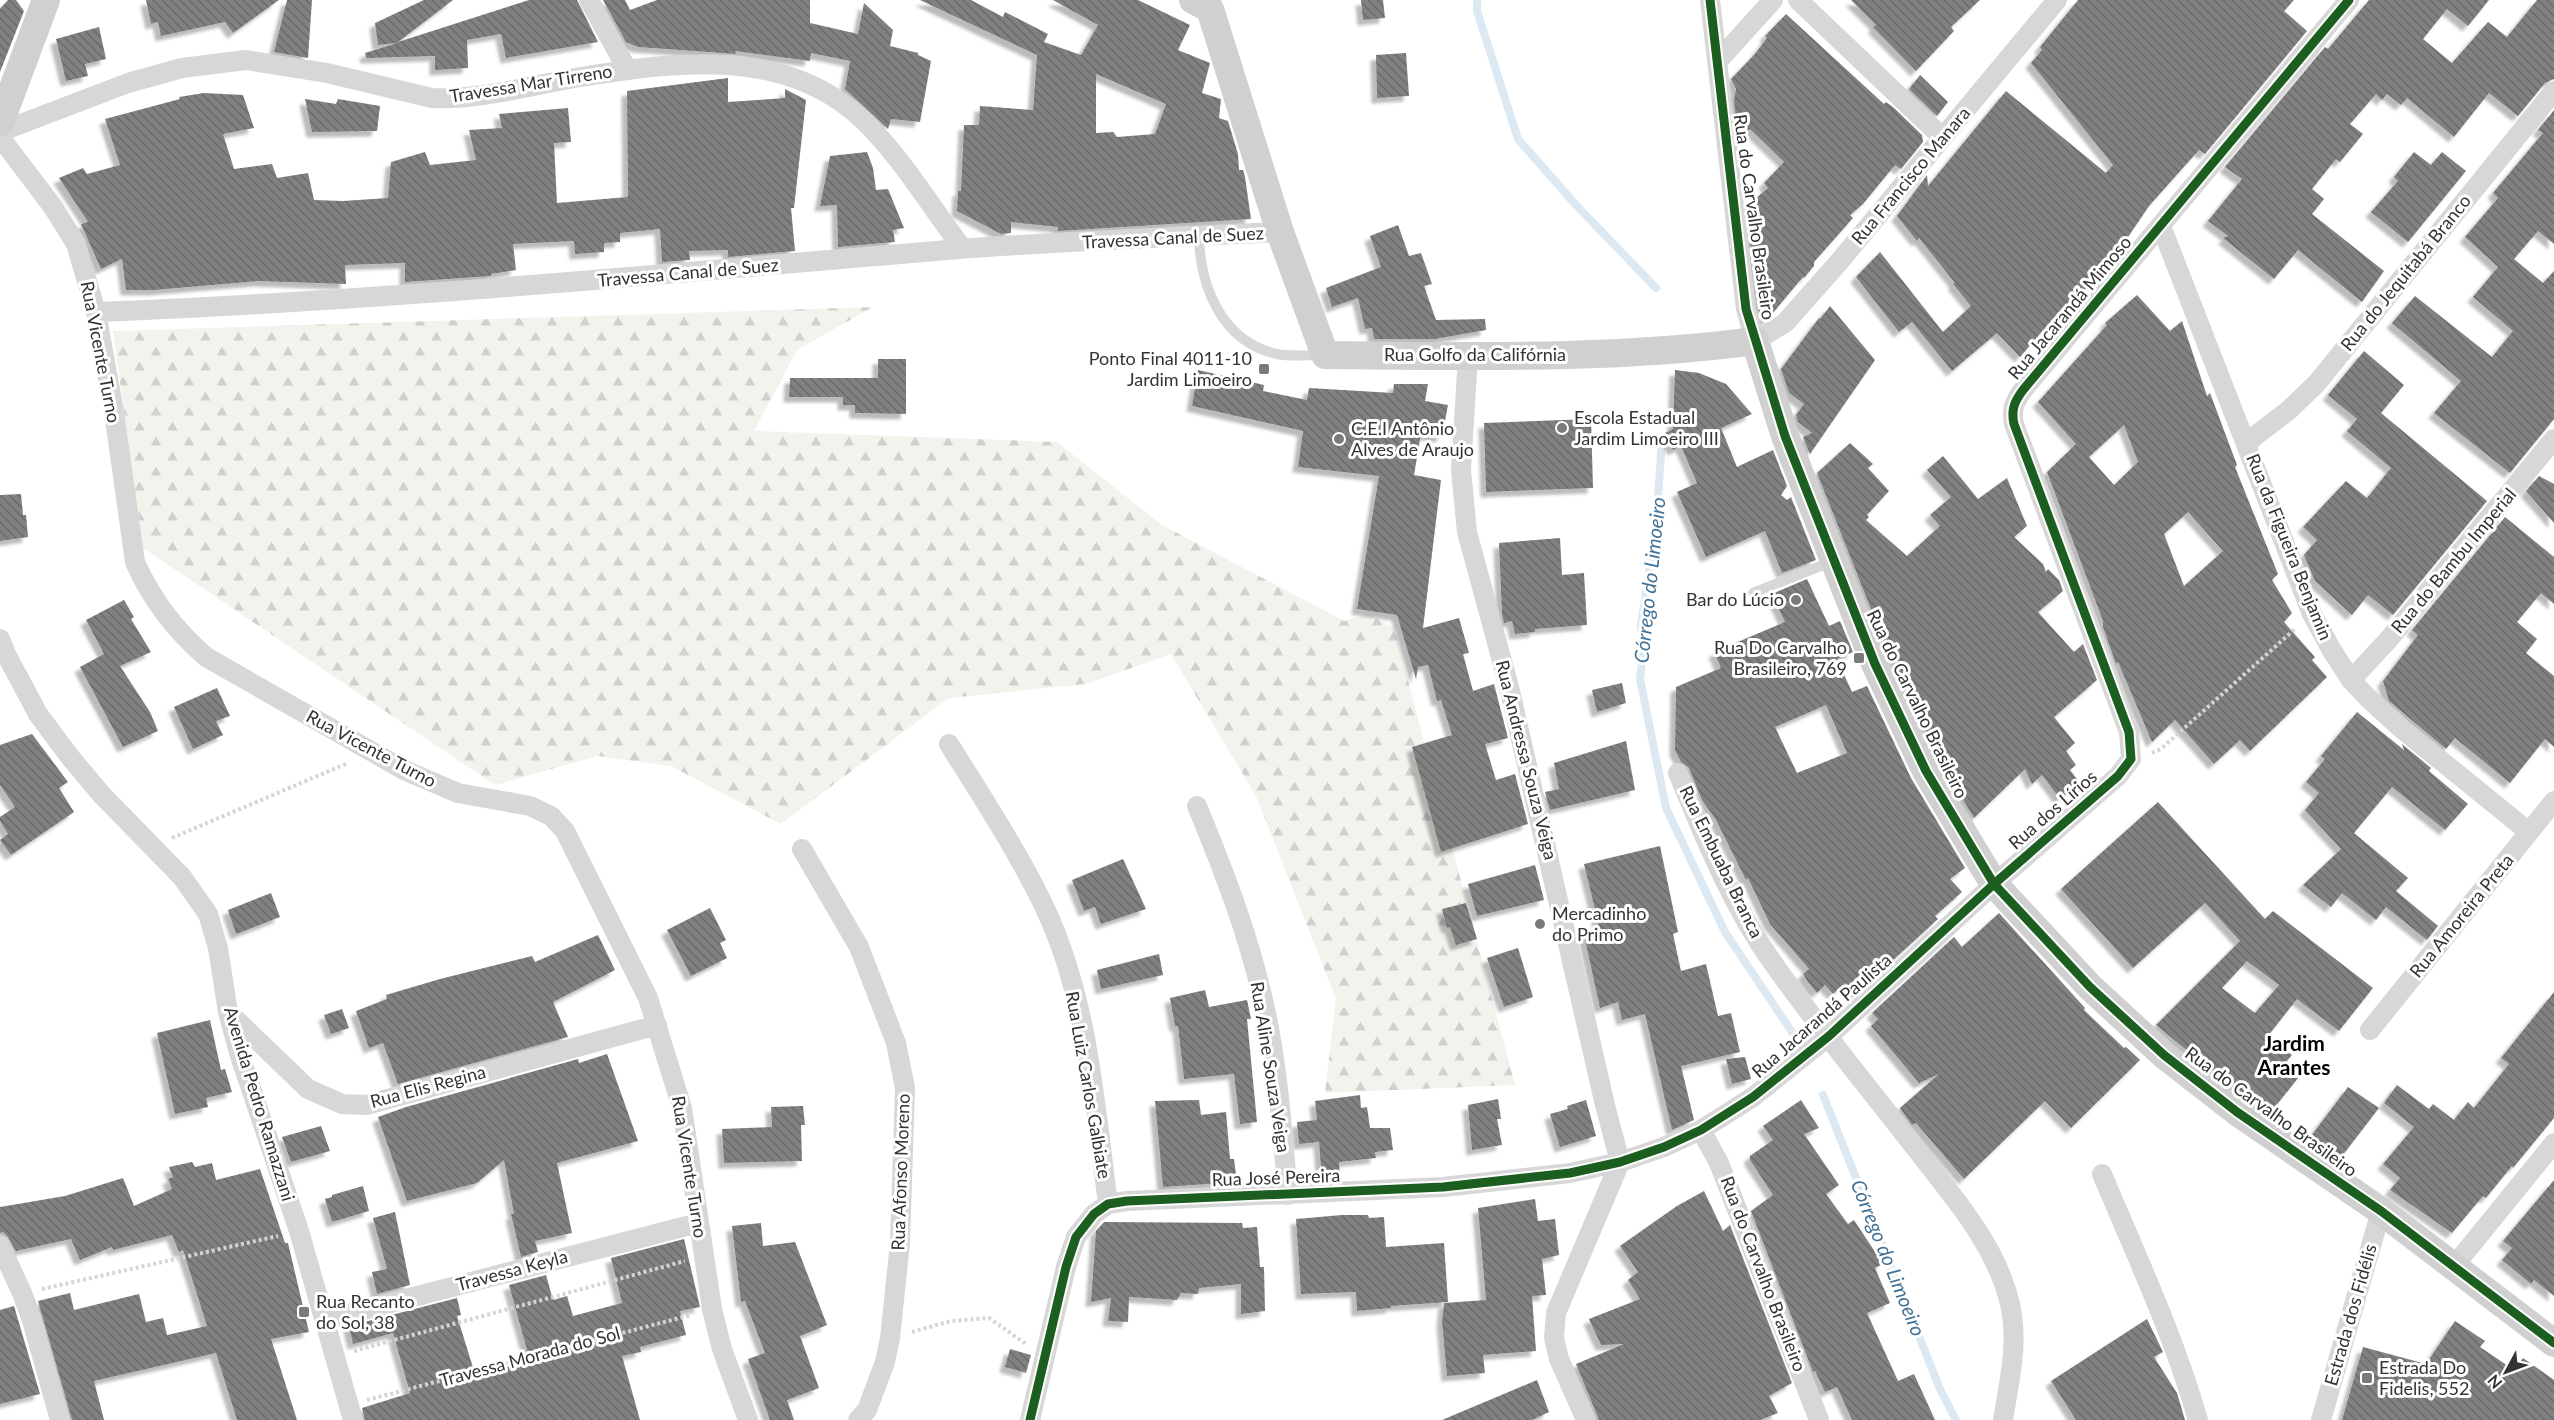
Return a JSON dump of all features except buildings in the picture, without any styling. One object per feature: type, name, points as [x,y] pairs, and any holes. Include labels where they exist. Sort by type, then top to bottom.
[{"type":"street","points":[[0,123],[46,0]]},
{"type":"street","points":[[589,0],[627,69]]},
{"type":"street","name":"Rua do Carvalho Brasileiro","points":[[1710,0],[1746,309],[1785,436],[1875,664],[1926,771],[1995,884],[2090,987],[2164,1055],[2237,1112],[2381,1211],[2554,1343]]},
{"type":"street","points":[[1717,63],[1773,0]]},
{"type":"street","points":[[1798,0],[1942,137]]},
{"type":"street","name":"Rua Francisco Manara","points":[[1755,341],[1785,323],[2057,0]]},
{"type":"street","name":"Rua Jacarandá Mimoso","points":[[2131,759],[2129,732],[2012,412],[2022,390],[2349,0]]},
{"type":"street","points":[[1203,3],[1280,232],[1325,355]]},
{"type":"street","name":"Travessa Mar Tirreno","points":[[0,132],[128,83],[182,68],[246,60],[327,73],[432,98],[480,95],[627,69],[699,64],[748,66],[782,73],[812,83],[845,105],[881,140],[963,249]]},
{"type":"street","name":"Rua do Jequitabá Branco","points":[[2246,443],[2289,410],[2317,383],[2554,91]]},
{"type":"street","name":"Rua Vicente Turno","points":[[0,137],[53,207],[76,244],[96,312],[114,412],[135,562],[150,593],[179,633],[206,657],[373,752],[436,785],[458,793],[530,806],[551,816],[565,831],[648,998],[657,1025],[682,1108],[712,1309],[722,1349],[748,1420]]},
{"type":"street","name":"Rua da Figueira Benjamin","points":[[2161,226],[2312,614],[2331,649],[2351,680],[2402,729],[2529,832]]},
{"type":"street","name":"Travessa Canal de Suez","points":[[96,312],[307,302],[570,283],[963,249],[1280,232]]},
{"type":"street","name":"Rua Golfo da Califórnia","points":[[1325,355],[1619,354],[1700,349],[1755,341]]},
{"type":"street","name":"Rua Andressa Souza Veiga","points":[[1468,356],[1461,470],[1467,532],[1509,687],[1620,1162]]},
{"type":"street","name":"Rua do Bambu Imperial","points":[[2351,680],[2389,639],[2554,440]]},
{"type":"street","name":"Avenida Pedro Ramazzani","points":[[0,639],[38,714],[102,795],[193,890],[208,914],[218,948],[228,1012],[299,1232],[350,1412]]},
{"type":"street","name":"Rua Luiz Carlos Galbiate","points":[[949,744],[1017,855],[1045,907],[1066,963],[1083,1031],[1108,1204]]},
{"type":"street","name":"Rua dos Lírios","points":[[1995,884],[2118,776],[2131,759]]},
{"type":"street","name":"Rua Embuaba Branca","points":[[1678,773],[1707,842],[1743,915],[1822,1042],[1972,1222],[2000,1273],[2015,1330],[2003,1420]]},
{"type":"street","name":"Rua Amoreira Preta","points":[[2370,1030],[2554,801]]},
{"type":"street","name":"Rua Aline Souza Veiga","points":[[1197,806],[1233,896],[1264,1001],[1277,1090],[1288,1195]]},
{"type":"street","name":"Rua Afonso Moreno","points":[[802,849],[859,947],[896,1043],[904,1088],[900,1243],[890,1338]]},
{"type":"street","name":"Rua Jacarandá Paulista","points":[[1620,1162],[1664,1147],[1701,1130],[1753,1097],[1822,1042],[1995,884]]},
{"type":"street","name":"Rua Elis Regina","points":[[228,1012],[308,1089],[342,1104],[366,1105],[657,1025]]},
{"type":"street","name":"Rua do Carvalho Brasileiro","points":[[1701,1130],[1719,1163],[1819,1420]]},
{"type":"street","points":[[2454,1266],[2554,1143]]},
{"type":"street","points":[[1586,1420],[1559,1359],[1554,1338],[1556,1313],[1620,1162]]},
{"type":"street","name":"Rua José Pereira","points":[[1108,1204],[1127,1201],[1443,1187],[1570,1173],[1620,1162]]},
{"type":"street","points":[[2102,1174],[2154,1296],[2189,1388],[2198,1420]]},
{"type":"street","points":[[1030,1420],[1042,1362],[1076,1237],[1094,1214],[1108,1204]]},
{"type":"street","name":"Estrada dos Fidélis","points":[[2321,1420],[2381,1211]]},
{"type":"street","name":"Travessa Keyla","points":[[325,1320],[698,1223]]},
{"type":"street","points":[[0,1245],[22,1293],[60,1420]]},
{"type":"street","points":[[858,1420],[867,1410],[885,1362],[890,1338]]},
{"type":"lane","points":[[1199,236],[1199,257],[1206,281],[1218,310],[1232,332],[1256,347],[1278,354],[1325,355]]},
{"type":"lane","points":[[1753,592],[1833,561]]},
{"type":"path","points":[[2131,759],[2147,756],[2161,749],[2312,614]]},
{"type":"path","points":[[153,846],[373,752]]},
{"type":"path","points":[[22,1293],[299,1232]]},
{"type":"path","points":[[335,1356],[703,1256]]},
{"type":"path","points":[[890,1338],[951,1321],[989,1318],[1021,1339],[1042,1362]]},
{"type":"green space","points":[[873,307],[797,350],[754,431],[1057,442],[1162,525],[1344,621],[1368,614],[1394,628],[1515,1085],[1325,1093],[1336,999],[1256,796],[1171,654],[1086,684],[949,698],[781,824],[671,766],[598,756],[495,785],[143,548],[113,331]]},
{"type":"waterway","points":[[1477,0],[1477,11],[1518,139],[1576,205],[1656,288]]},
{"type":"waterway","name":"Córrego do Limoeiro","points":[[1662,438],[1656,529],[1641,624],[1643,653],[1640,679],[1666,808],[1725,932],[1800,1044]]},
{"type":"waterway","name":"Córrego do Limoeiro","points":[[1823,1095],[1940,1389],[1956,1420]]},
{"type":"cycle path","points":[[1710,0],[1746,309],[1785,436],[1875,664],[1926,771],[1994,884],[2090,987],[2164,1055],[2237,1112],[2381,1211],[2554,1343]]},
{"type":"cycle path","points":[[1030,1420],[1066,1267],[1076,1237],[1094,1214],[1108,1204],[1127,1201],[1443,1187],[1570,1173],[1620,1162],[1664,1147],[1701,1130],[1753,1097],[1829,1036],[1994,884],[2118,776],[2131,759],[2129,732],[2014,424],[2014,406],[2023,390],[2349,0]]},
{"type":"place","name":"Ponto Final 4011-10 Jardim Limoeiro","points":[[1264,369]]},
{"type":"place","name":"Escola Estadual Jardim Limoeiro III","points":[[1562,428]]},
{"type":"place","name":"C.E.I Antônio Alves de Araujo","points":[[1339,439]]},
{"type":"place","name":"Bar do Lúcio","points":[[1796,600]]},
{"type":"place","name":"Rua Do Carvalho Brasileiro, 769","points":[[1859,658]]},
{"type":"place","name":"Mercadinho do Primo","points":[[1540,924]]},
{"type":"place","name":"Rua Recanto do Sol, 38","points":[[304,1312]]},
{"type":"place","name":"Estrada Do Fidelis, 552","points":[[2367,1378]]},
{"type":"district","name":"Jardim Arantes","points":[[2294,1056]]}]
